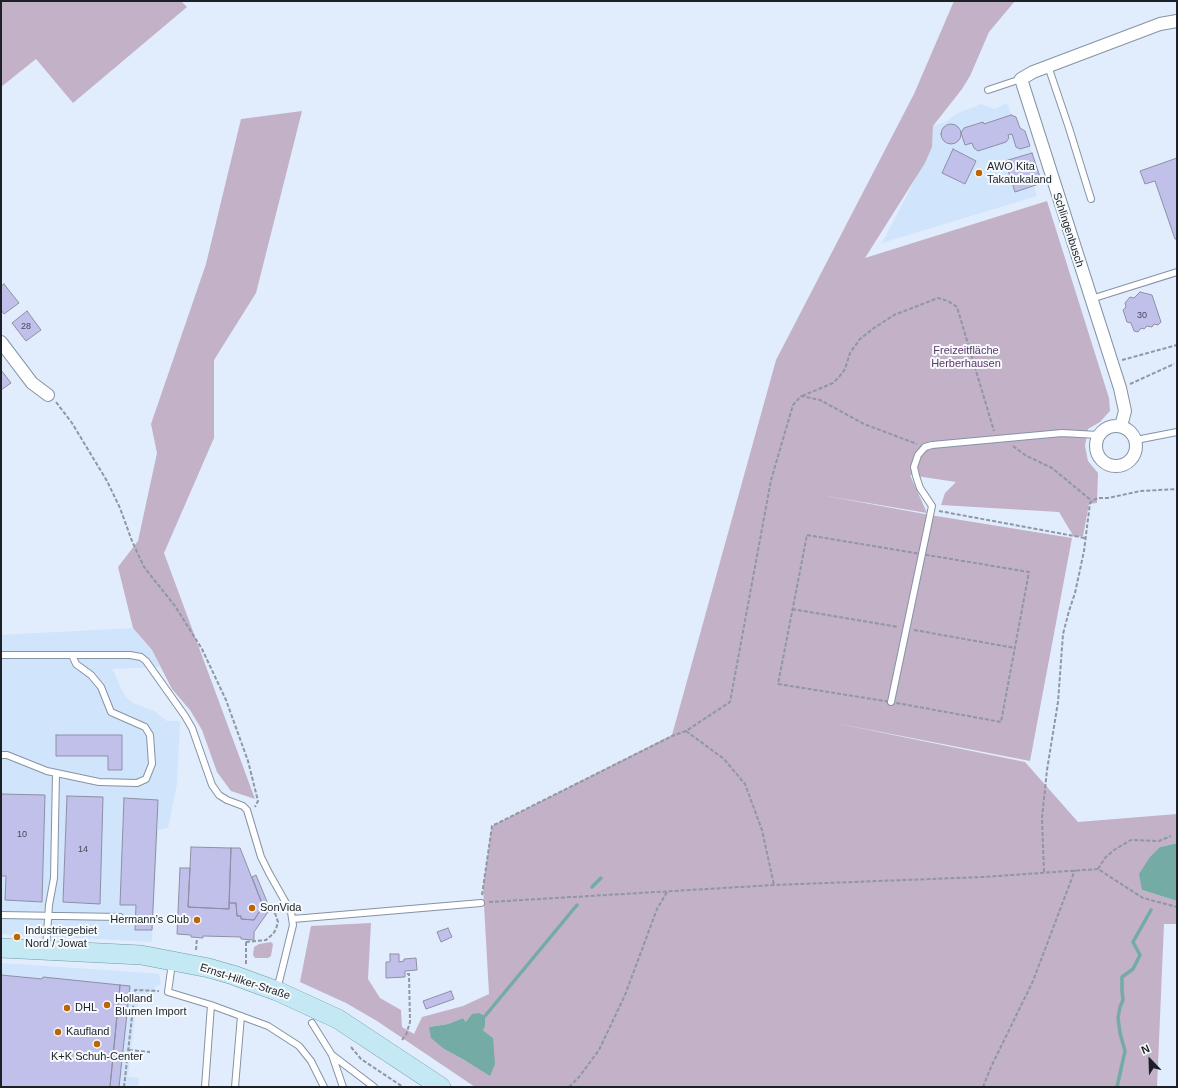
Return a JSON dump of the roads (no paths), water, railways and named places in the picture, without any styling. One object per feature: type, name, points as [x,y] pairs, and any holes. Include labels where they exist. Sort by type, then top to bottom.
[{"type":"main road","name":"Ernst-Hilker-Straße","points":[[1,948],[141,956],[172,960],[221,972],[277,991],[338,1019],[441,1087]]},
{"type":"street","points":[[1021,80],[1033,72],[1048,66],[1160,24],[1177,20]]},
{"type":"street","name":"Schlingenbusch","points":[[1021,80],[1090,299],[1120,388],[1125,411],[1121,426]]},
{"type":"street","points":[[1,342],[32,383],[48,395]]},
{"type":"street","points":[[1111,426],[1121,426],[1130,431],[1136,440],[1135,454],[1126,464],[1113,466],[1101,460],[1097,455],[1095,448],[1096,442],[1101,431],[1111,426]]},
{"type":"lane","points":[[1048,66],[1091,199]]},
{"type":"lane","points":[[988,90],[1021,80]]},
{"type":"lane","points":[[1090,299],[1177,272]]},
{"type":"lane","points":[[1136,440],[1177,432]]},
{"type":"lane","points":[[891,702],[932,506],[920,488],[914,467],[918,456],[925,447],[932,445],[1062,433],[1098,435]]},
{"type":"lane","points":[[1,655],[130,655],[141,657],[146,660],[192,728],[212,785],[219,795],[227,800],[243,806],[246,810],[261,856],[291,912],[293,925],[277,991]]},
{"type":"lane","points":[[1,755],[7,755],[47,771],[99,782],[137,783],[146,779],[152,764],[150,735],[146,727],[111,712],[101,687],[91,674],[76,664],[72,655]]},
{"type":"lane","points":[[46,950],[49,905],[54,878],[56,773]]},
{"type":"lane","points":[[292,919],[481,903]]},
{"type":"lane","points":[[1,915],[120,917]]},
{"type":"lane","points":[[172,960],[168,992],[268,1026],[299,1046],[311,1061],[324,1087]]},
{"type":"lane","points":[[205,1087],[212,1006]]},
{"type":"lane","points":[[235,1087],[241,1016]]},
{"type":"lane","points":[[312,1024],[332,1055],[343,1087]]},
{"type":"lane","points":[[332,1055],[374,1087]]},
{"type":"waterway","points":[[592,887],[601,878]]},
{"type":"waterway","points":[[485,1016],[577,905]]},
{"type":"waterway","points":[[1117,1087],[1125,1051],[1118,1018],[1123,1000],[1122,977],[1133,969],[1140,955],[1133,942],[1151,910]]},
{"type":"place","name":"AWO Kita Takatukaland","points":[[979,173]]},
{"type":"place","name":"SonVida","points":[[252,908]]},
{"type":"place","name":"Hermann’s Club","points":[[197,920]]},
{"type":"place","name":"Industriegebiet Nord / Jowat","points":[[17,937]]},
{"type":"place","name":"Holland Blumen Import","points":[[107,1005]]},
{"type":"place","name":"DHL","points":[[67,1008]]},
{"type":"place","name":"Kaufland","points":[[58,1032]]},
{"type":"place","name":"K+K Schuh-Center","points":[[97,1044]]},
{"type":"park label","name":"Freizeitfläche Herberhausen","points":[[966,357]]}]
